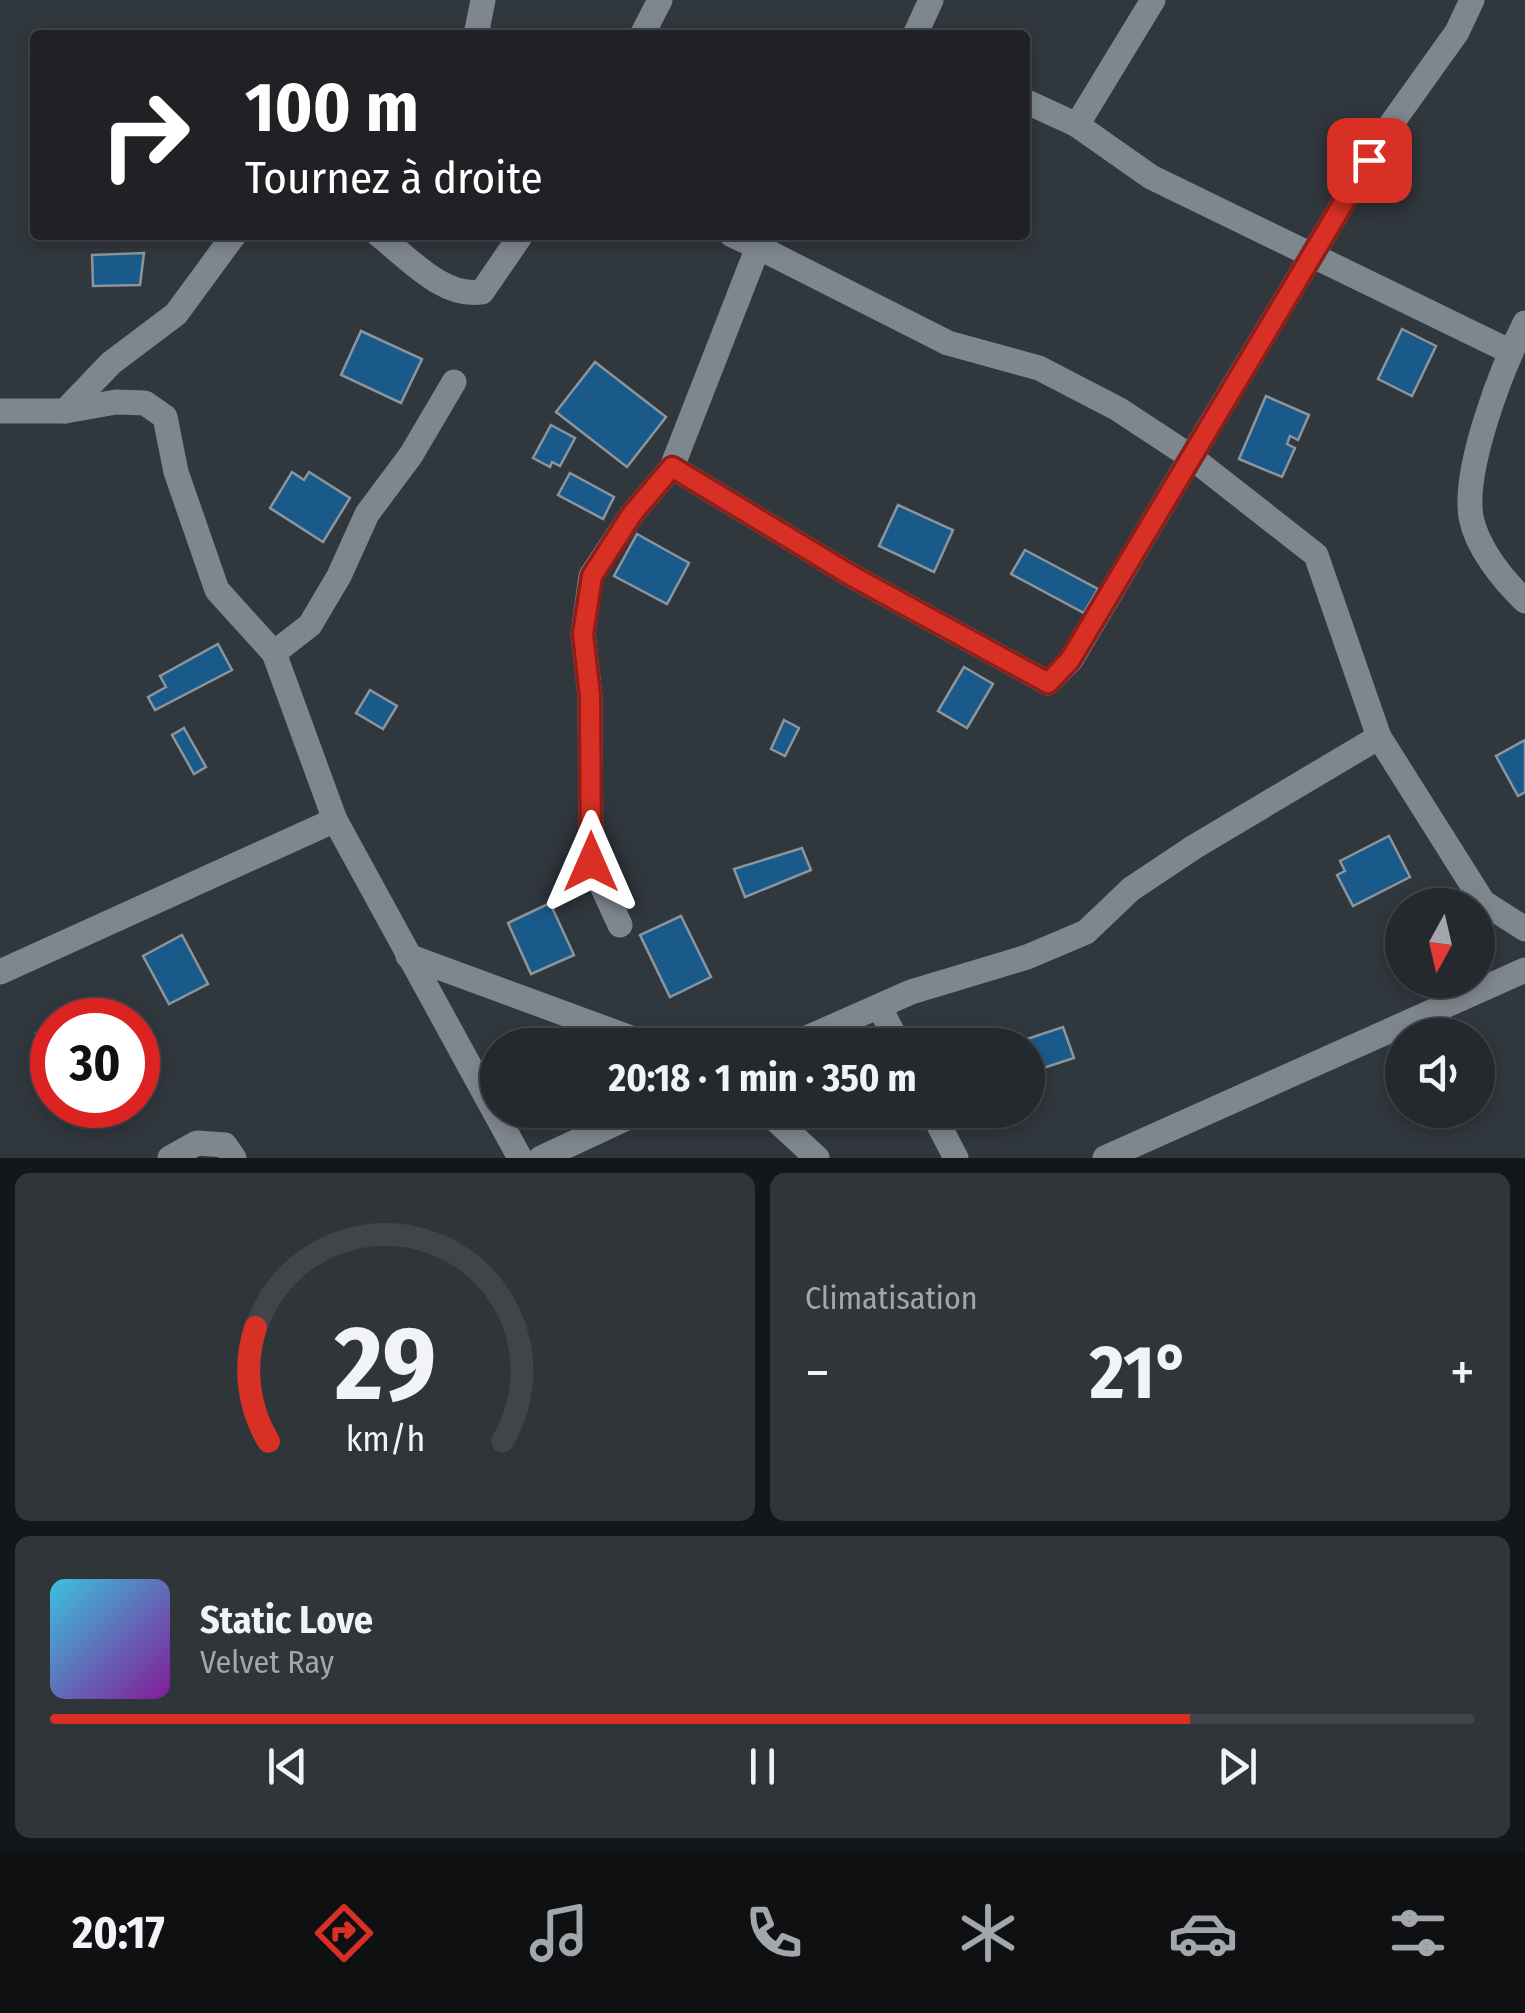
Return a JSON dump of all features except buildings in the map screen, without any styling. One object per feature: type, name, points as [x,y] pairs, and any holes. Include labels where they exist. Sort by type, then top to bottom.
[{"type":"street","points":[[477,30],[483,0]]},
{"type":"street","points":[[645,30],[660,0]]},
{"type":"street","points":[[917,30],[931,0]]},
{"type":"street","points":[[1077,125],[1153,0]]},
{"type":"street","points":[[672,467],[852,576],[1048,683],[1070,660],[1387,130],[1456,32],[1472,0]]},
{"type":"street","points":[[1030,103],[1077,125],[1151,177],[1315,253],[1510,352]]},
{"type":"street","points":[[65,412],[111,364],[176,314],[230,240]]},
{"type":"street","points":[[384,240],[449,290],[467,294],[482,292],[518,240]]},
{"type":"street","points":[[620,926],[591,862],[590,696],[583,634],[592,576],[632,514],[672,467],[762,241],[806,275],[948,342],[1039,368],[1118,409],[1190,458],[1316,555],[1380,738],[1482,902],[1525,930]]},
{"type":"street","points":[[1525,324],[1510,352],[1470,494],[1472,521],[1497,571],[1525,601]]},
{"type":"street","points":[[274,654],[310,625],[340,576],[367,514],[411,455],[454,382]]},
{"type":"street","points":[[0,411],[65,412],[116,402],[144,403],[165,418],[176,472],[217,590],[274,654],[335,820],[520,1158]]},
{"type":"street","points":[[831,1028],[911,992],[1026,957],[1086,932],[1131,889],[1194,846],[1380,738]]},
{"type":"street","points":[[0,972],[335,820]]},
{"type":"street","points":[[408,956],[604,1028]]},
{"type":"street","points":[[1105,1158],[1525,970]]},
{"type":"street","points":[[880,1008],[890,1028]]},
{"type":"street","points":[[541,1158],[605,1128]]},
{"type":"street","points":[[784,1128],[817,1158]]},
{"type":"street","points":[[941,1128],[956,1158]]},
{"type":"street","points":[[170,1158],[196,1143],[224,1146],[234,1158]]},
{"type":"route","points":[[591,862],[590,696],[583,634],[592,576],[632,514],[672,467],[852,576],[1048,683],[1070,660],[1369,160]]}]
